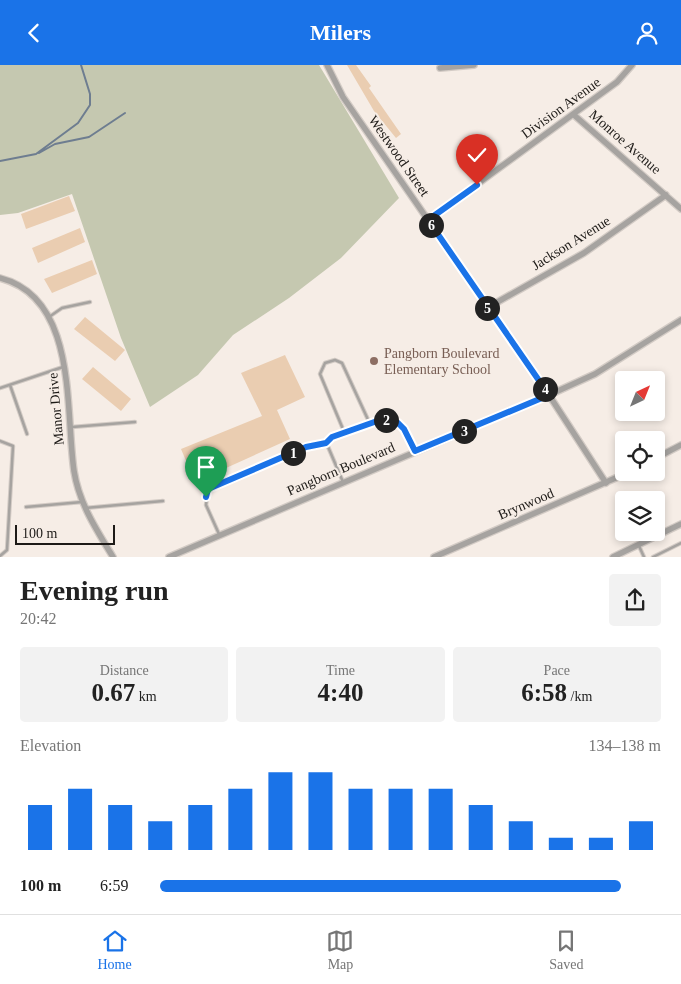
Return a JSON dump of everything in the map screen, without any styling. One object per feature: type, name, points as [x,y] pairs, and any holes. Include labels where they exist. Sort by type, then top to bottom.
[{"type":"street","name":"Westwood Street","points":[[327,65],[343,97],[549,395],[606,483]]},
{"type":"street","points":[[440,68],[474,65]]},
{"type":"street","name":"Division Avenue","points":[[428,220],[574,115],[617,82],[632,65]]},
{"type":"street","name":"Monroe Avenue","points":[[574,115],[681,209]]},
{"type":"street","name":"Jackson Avenue","points":[[487,307],[584,253],[666,195]]},
{"type":"street","name":"Manor Drive","points":[[0,278],[22,288],[42,307],[48,318],[65,366],[74,471],[82,502],[113,557]]},
{"type":"street","name":"Pangborn Boulevard","points":[[169,557],[549,395],[595,373],[681,320]]},
{"type":"street","points":[[665,453],[681,445]]},
{"type":"street","name":"Brynwood","points":[[434,557],[615,479]]},
{"type":"street","points":[[613,557],[681,524]]},
{"type":"lane","points":[[48,318],[62,308],[90,302]]},
{"type":"lane","points":[[345,434],[320,374],[326,363],[335,360],[342,363],[370,424]]},
{"type":"lane","points":[[0,388],[65,366]]},
{"type":"lane","points":[[10,385],[27,434]]},
{"type":"lane","points":[[220,534],[206,505],[208,489],[306,447],[326,443],[332,437],[345,434],[380,420],[398,423],[404,429],[415,451]]},
{"type":"lane","points":[[70,427],[135,423]]},
{"type":"lane","points":[[0,441],[13,446],[7,550],[0,556]]},
{"type":"lane","points":[[326,443],[343,482]]},
{"type":"lane","points":[[85,508],[164,501]]},
{"type":"lane","points":[[26,507],[82,502]]},
{"type":"lane","points":[[653,557],[681,543]]},
{"type":"lane","points":[[639,546],[644,557]]},
{"type":"green space","points":[[0,65],[319,65],[399,198],[341,258],[289,298],[233,335],[198,375],[150,407],[121,338],[72,194],[18,213],[0,215]]},
{"type":"building","points":[[347,65],[356,65],[371,86],[369,88],[401,134],[396,138],[374,111]]},
{"type":"building","points":[[69,196],[75,211],[26,229],[21,214]]},
{"type":"building","points":[[80,228],[85,242],[38,263],[32,248]]},
{"type":"building","points":[[92,260],[97,274],[52,293],[44,279]]},
{"type":"building","points":[[85,317],[125,350],[115,361],[74,329]]},
{"type":"building","points":[[285,355],[305,397],[277,410],[290,439],[195,482],[181,449],[262,416],[241,373]]},
{"type":"building","points":[[93,367],[131,399],[121,411],[82,379]]},
{"type":"waterway","points":[[0,161],[36,154],[78,123],[90,105],[90,94],[81,65]]},
{"type":"waterway","points":[[39,153],[55,144],[89,137],[125,113]]},
{"type":"place","name":"Pangborn Boulevard Elementary School","points":[[374,361]]},
{"type":"route","points":[[206,497],[208,489],[306,447],[326,443],[332,437],[345,434],[380,420],[390,420],[398,423],[404,429],[415,451],[549,395],[428,220],[477,185]]}]
